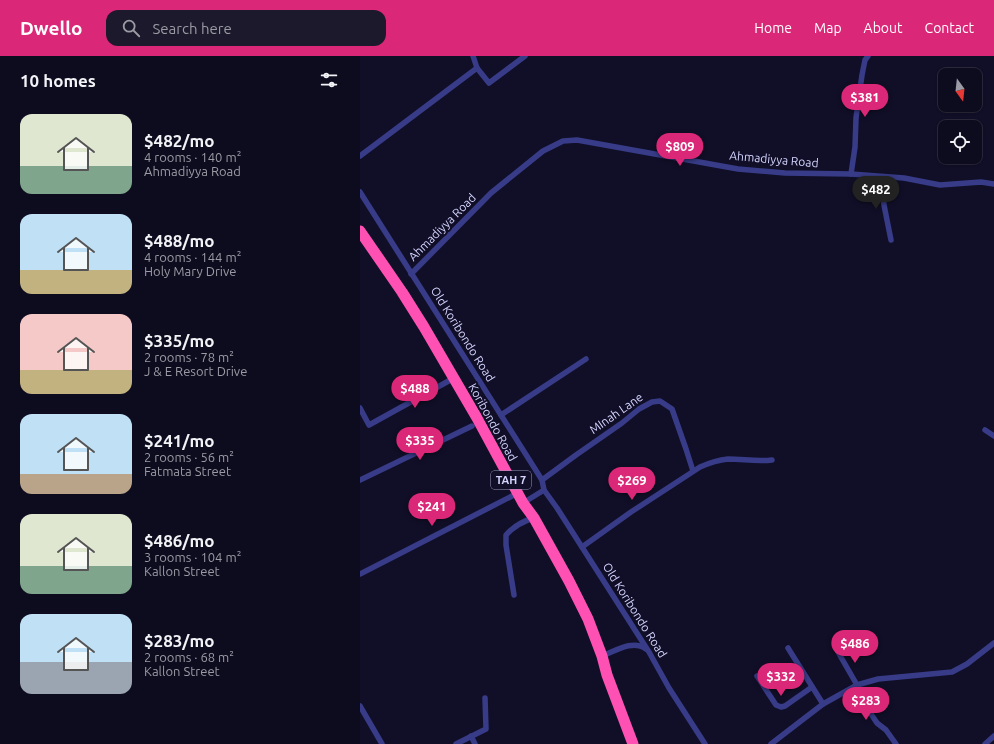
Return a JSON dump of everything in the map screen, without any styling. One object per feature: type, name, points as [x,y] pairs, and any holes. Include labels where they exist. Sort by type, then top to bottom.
[{"type":"highway","name":"Koribondo Road","points":[[360,231],[402,292],[454,378],[486,439],[523,503],[534,518],[578,600],[588,619],[633,744]]},
{"type":"street","points":[[473,56],[477,68],[490,83],[525,56]]},
{"type":"street","points":[[851,174],[855,147],[856,118],[862,75],[865,60],[868,56]]},
{"type":"street","points":[[360,156],[477,68]]},
{"type":"street","name":"Ahmadiyya Road","points":[[411,274],[491,193],[543,151],[563,142],[577,140],[738,169],[786,173],[851,174],[904,178],[940,185],[982,182],[994,184]]},
{"type":"street","points":[[881,177],[884,205],[891,240]]},
{"type":"street","name":"Old Koribondo Road","points":[[360,192],[542,480],[544,490],[650,652],[669,688],[705,744]]},
{"type":"street","points":[[501,415],[586,359]]},
{"type":"street","points":[[360,408],[368,424],[454,378]]},
{"type":"street","name":"MInah Lane","points":[[542,480],[576,454],[622,423],[639,409],[652,402],[660,401],[672,410],[692,471]]},
{"type":"street","points":[[360,480],[472,426]]},
{"type":"street","points":[[985,430],[994,436]]},
{"type":"street","points":[[582,547],[692,471],[710,463],[727,459],[762,461],[772,460]]},
{"type":"street","points":[[523,503],[544,490]]},
{"type":"street","points":[[360,574],[512,496]]},
{"type":"street","points":[[514,595],[506,545],[506,534],[512,528],[526,520],[534,518]]},
{"type":"street","points":[[772,744],[824,704],[857,685],[878,679],[952,672],[967,664],[994,643]]},
{"type":"street","points":[[602,656],[636,644],[650,652]]},
{"type":"street","points":[[788,648],[824,704]]},
{"type":"street","points":[[838,652],[877,723],[886,730],[896,744]]},
{"type":"street","points":[[757,676],[776,705],[781,707],[785,706],[812,687]]},
{"type":"street","points":[[456,744],[486,729],[484,698]]},
{"type":"street","points":[[360,706],[382,744]]},
{"type":"street","points":[[471,736],[476,744]]},
{"type":"street","points":[[985,744],[994,736]]}]
